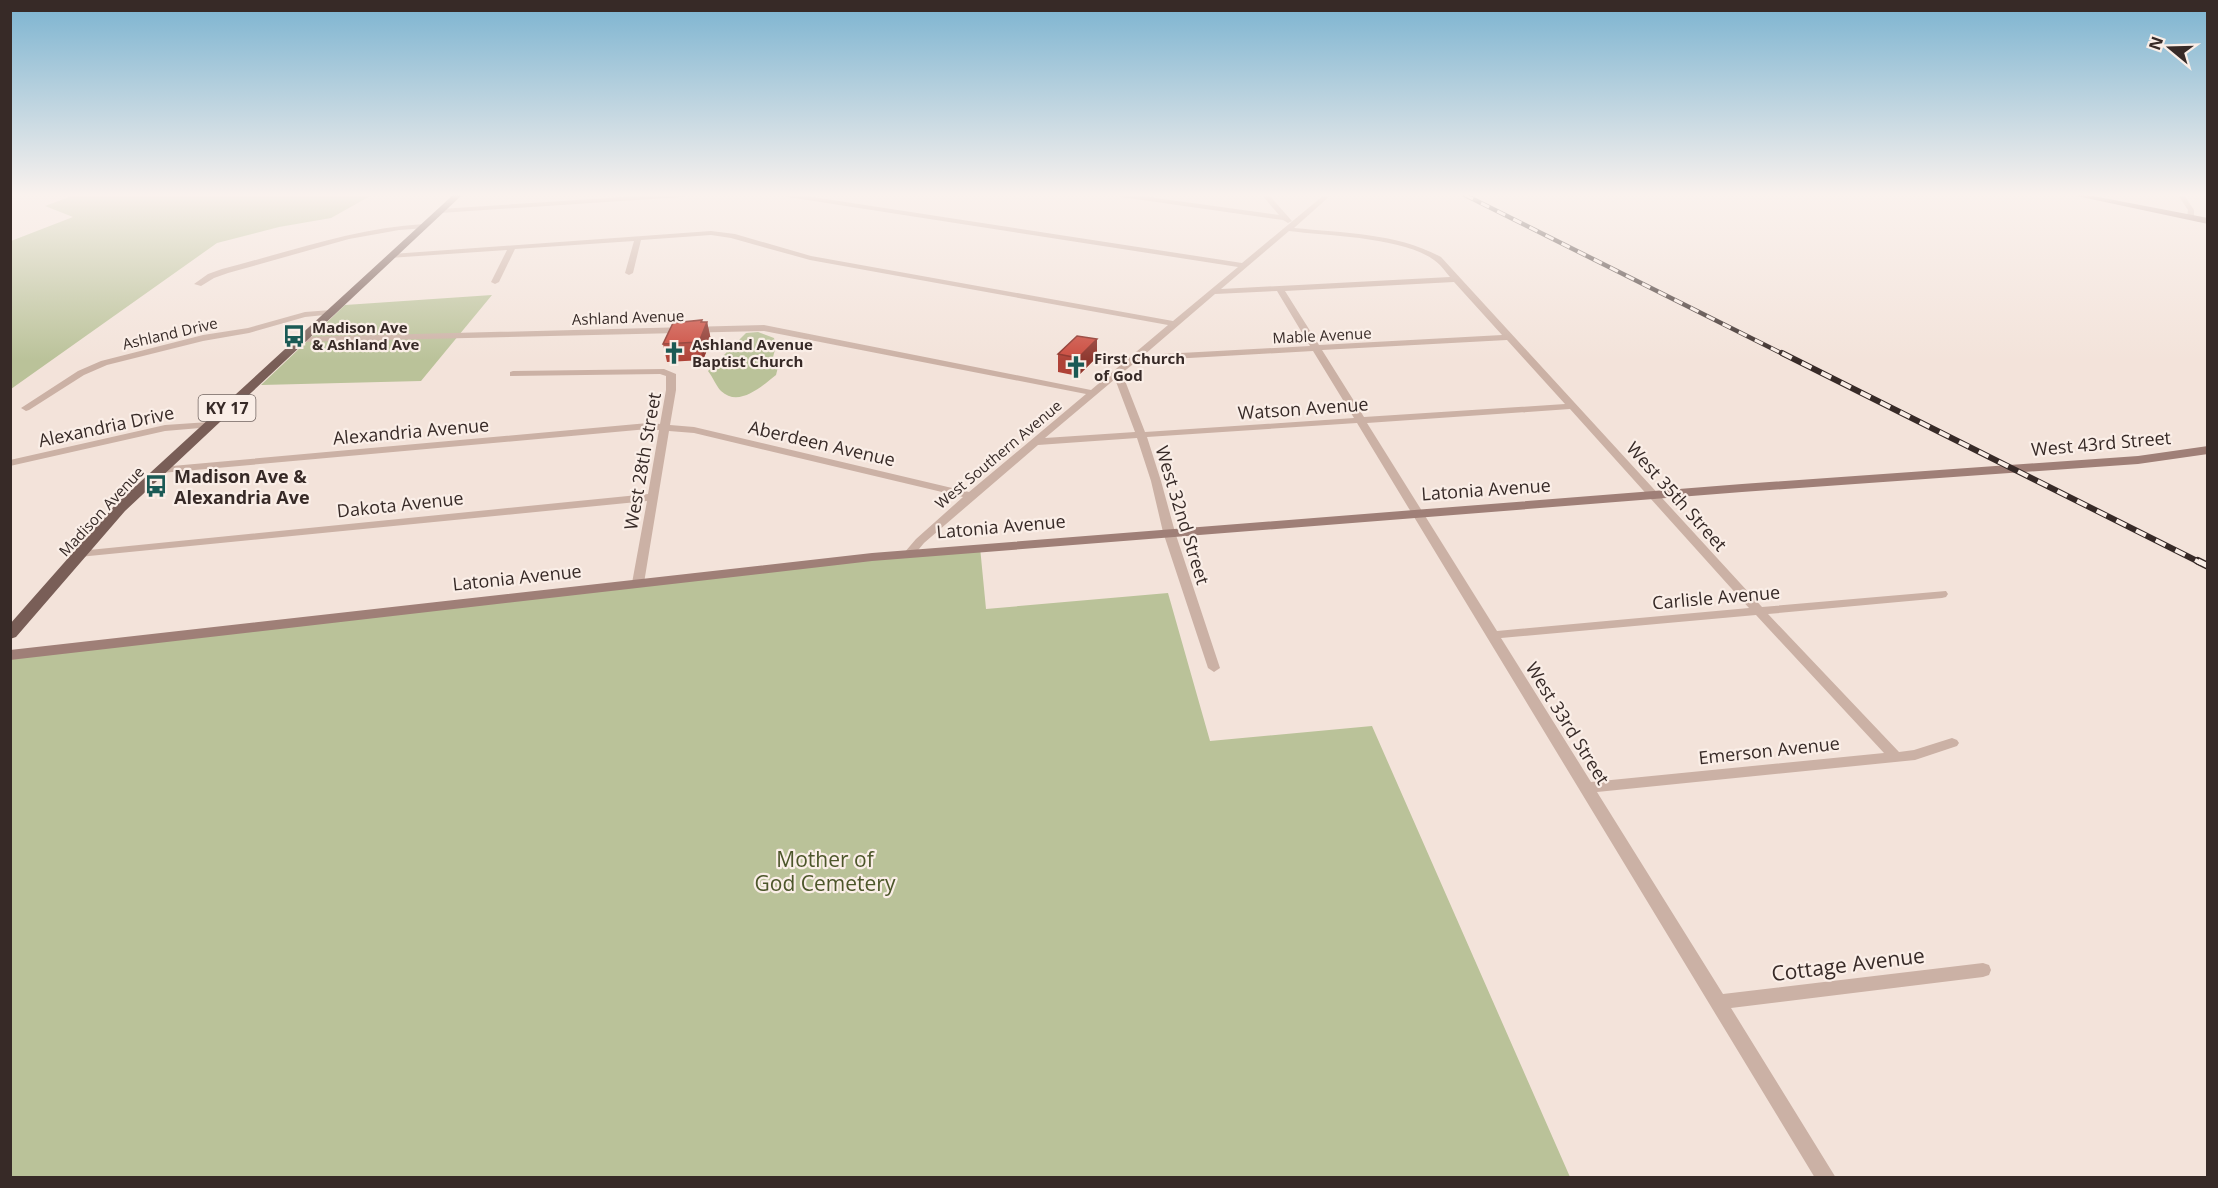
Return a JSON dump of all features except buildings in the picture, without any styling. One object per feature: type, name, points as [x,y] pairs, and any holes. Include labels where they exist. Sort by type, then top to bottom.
[{"type":"main road","name":"Madison Avenue","points":[[10,634],[120,508],[398,250]]},
{"type":"street","points":[[198,284],[225,271],[302,250]]},
{"type":"street","points":[[392,256],[475,250]]},
{"type":"street","points":[[495,282],[511,250]]},
{"type":"street","points":[[629,273],[635,250]]},
{"type":"street","points":[[781,250],[810,258],[1175,324]]},
{"type":"street","points":[[1126,250],[1241,268]]},
{"type":"street","name":"West Southern Avenue","points":[[910,553],[920,541],[971,496],[1260,250]]},
{"type":"street","name":"West 35th Street","points":[[1424,250],[1435,256],[1457,279],[1759,611],[1896,757]]},
{"type":"street","points":[[1213,292],[1457,279]]},
{"type":"street","name":"West 33rd Street","points":[[1280,289],[1826,1178]]},
{"type":"street","name":"Ashland Drive","points":[[26,408],[81,373],[104,363],[210,336],[305,315],[331,312]]},
{"type":"street","name":"Ashland Avenue","points":[[302,340],[764,328],[1093,393]]},
{"type":"street","name":"Mable Avenue","points":[[1135,358],[1509,337]]},
{"type":"street","name":"West 28th Street","points":[[513,374],[661,371],[672,374],[639,583]]},
{"type":"street","name":"West 32nd Street","points":[[1118,372],[1156,481],[1168,532],[1214,668]]},
{"type":"street","name":"Watson Avenue","points":[[1035,442],[1573,406]]},
{"type":"street","name":"Alexandria Drive","points":[[10,463],[165,428],[209,425]]},
{"type":"street","name":"Alexandria Avenue","points":[[161,470],[665,427]]},
{"type":"street","name":"Aberdeen Avenue","points":[[665,427],[755,444],[971,496]]},
{"type":"street","name":"West 43rd Street","points":[[1998,470],[2138,460],[2208,450]]},
{"type":"street","name":"Latonia Avenue","points":[[10,655],[910,553],[1998,470]]},
{"type":"street","name":"Dakota Avenue","points":[[79,554],[652,497]]},
{"type":"street","name":"Carlisle Avenue","points":[[1492,635],[1942,594]]},
{"type":"street","name":"Emerson Avenue","points":[[1587,788],[1915,755],[1952,743]]},
{"type":"street","name":"Cottage Avenue","points":[[1718,1002],[1983,970]]},
{"type":"green space","points":[[11,250],[207,250],[11,389]]},
{"type":"green space","points":[[492,295],[421,381],[261,385],[345,305]]},
{"type":"green space","points":[[758,332],[774,338],[776,346],[773,357],[779,363],[776,375],[750,394],[728,396],[719,389],[708,371],[746,333]]},
{"type":"green space","name":"Mother of God Cemetery","points":[[980,547],[986,609],[1168,593],[1210,741],[1372,726],[1570,1177],[11,1178],[11,655]]},
{"type":"railway","points":[[1576,250],[1785,355]]},
{"type":"railway","points":[[1782,353],[2201,563]]},
{"type":"railway","points":[[2198,561],[2208,566]]},
{"type":"place","name":"Madison Ave & Ashland Ave","points":[[294,336]]},
{"type":"place","name":"Ashland Avenue Baptist Church","points":[[674,353]]},
{"type":"place","name":"First Church of God","points":[[1076,367]]},
{"type":"place","name":"Madison Ave & Alexandria Ave","points":[[156,486]]}]
